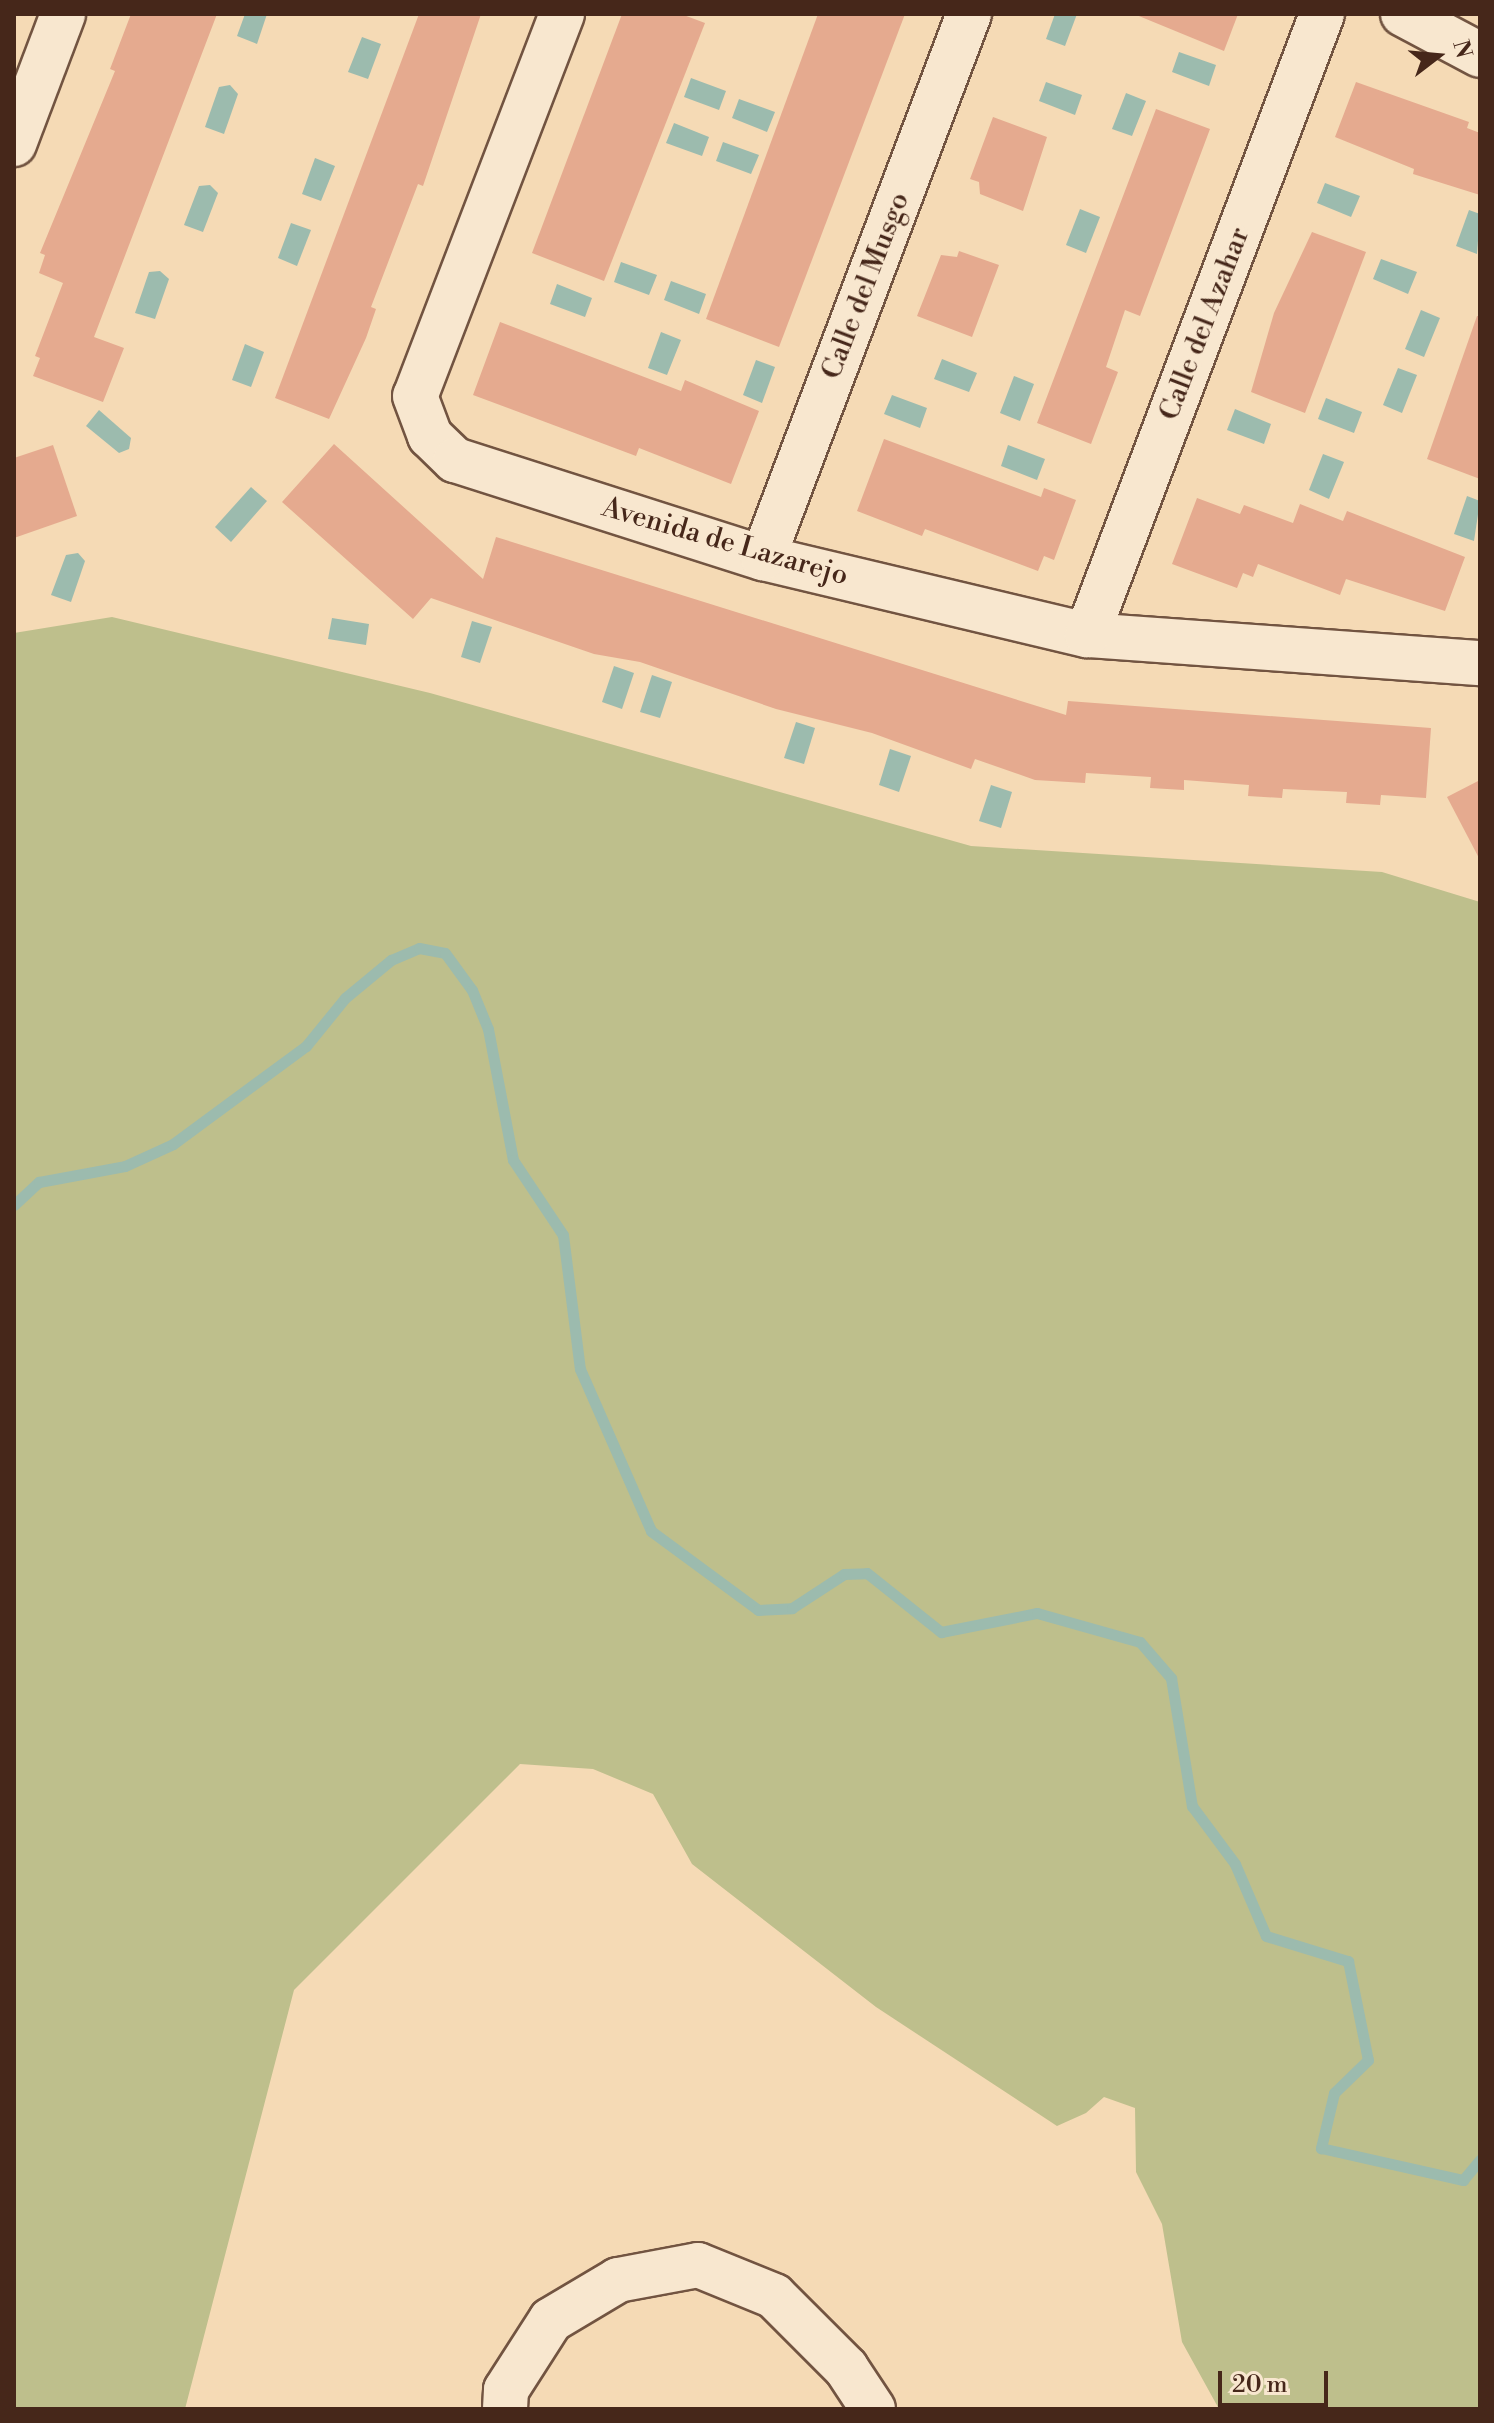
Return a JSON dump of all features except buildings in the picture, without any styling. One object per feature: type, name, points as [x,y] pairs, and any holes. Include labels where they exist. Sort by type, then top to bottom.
[{"type":"street","points":[[14,144],[63,14]]},
{"type":"street","name":"Avenida de Lazarejo","points":[[562,14],[415,396],[430,436],[455,460],[763,558],[1087,635],[1480,663]]},
{"type":"street","name":"Calle del Musgo","points":[[763,558],[969,14]]},
{"type":"street","name":"Calle del Azahar","points":[[1087,635],[1322,14]]},
{"type":"street","points":[[1403,14],[1480,55]]},
{"type":"street","points":[[505,2409],[506,2390],[551,2320],[618,2280],[698,2265],[774,2296],[846,2368],[873,2409]]},
{"type":"green space","points":[[112,617],[430,693],[971,846],[1382,872],[1480,902],[1480,2409],[1219,2409],[1182,2342],[1162,2224],[1136,2172],[1135,2108],[1104,2097],[1086,2113],[1057,2126],[876,2007],[692,1864],[653,1794],[593,1769],[520,1764],[294,1990],[185,2409],[14,2409],[14,633]]},
{"type":"shaded area","points":[[245,14],[267,14],[257,44],[237,36]]},
{"type":"shaded area","points":[[1055,14],[1077,14],[1065,46],[1046,39]]},
{"type":"shaded area","points":[[362,37],[381,44],[368,79],[348,72]]},
{"type":"shaded area","points":[[1179,52],[1216,65],[1209,86],[1172,72]]},
{"type":"shaded area","points":[[691,78],[726,91],[719,110],[684,97]]},
{"type":"shaded area","points":[[1046,82],[1082,95],[1075,115],[1039,101]]},
{"type":"shaded area","points":[[230,85],[238,94],[224,134],[205,127],[219,87]]},
{"type":"shaded area","points":[[1126,93],[1146,101],[1132,136],[1112,129]]},
{"type":"shaded area","points":[[739,99],[775,112],[767,132],[732,118]]},
{"type":"shaded area","points":[[674,123],[709,137],[702,156],[666,143]]},
{"type":"shaded area","points":[[723,142],[759,155],[751,174],[716,161]]},
{"type":"shaded area","points":[[315,158],[335,166],[321,201],[302,194]]},
{"type":"shaded area","points":[[1325,183],[1360,196],[1351,217],[1317,203]]},
{"type":"shaded area","points":[[210,185],[218,193],[203,232],[184,225],[199,186]]},
{"type":"shaded area","points":[[1080,209],[1100,217],[1086,253],[1066,245]]},
{"type":"shaded area","points":[[1469,210],[1480,214],[1477,254],[1456,246]]},
{"type":"shaded area","points":[[291,223],[311,230],[297,266],[278,258]]},
{"type":"shaded area","points":[[1381,259],[1417,272],[1408,294],[1373,279]]},
{"type":"shaded area","points":[[621,262],[657,275],[649,295],[614,282]]},
{"type":"shaded area","points":[[160,271],[169,279],[155,319],[135,313],[149,272]]},
{"type":"shaded area","points":[[671,281],[706,294],[699,314],[664,300]]},
{"type":"shaded area","points":[[557,284],[592,298],[585,317],[550,304]]},
{"type":"shaded area","points":[[1421,310],[1440,318],[1424,357],[1405,349]]},
{"type":"shaded area","points":[[661,332],[681,340],[667,375],[648,368]]},
{"type":"shaded area","points":[[245,344],[264,352],[251,387],[232,380]]},
{"type":"shaded area","points":[[942,359],[977,373],[969,392],[934,379]]},
{"type":"shaded area","points":[[756,360],[775,367],[762,403],[743,395]]},
{"type":"shaded area","points":[[1398,368],[1417,375],[1402,413],[1383,405]]},
{"type":"shaded area","points":[[1014,376],[1034,384],[1020,421],[1000,413]]},
{"type":"shaded area","points":[[892,395],[927,408],[920,428],[884,414]]},
{"type":"shaded area","points":[[1326,398],[1362,412],[1354,433],[1318,419]]},
{"type":"shaded area","points":[[1235,409],[1271,424],[1264,444],[1227,430]]},
{"type":"shaded area","points":[[99,410],[131,438],[129,449],[119,453],[86,426]]},
{"type":"shaded area","points":[[1008,445],[1045,459],[1037,480],[1001,466]]},
{"type":"shaded area","points":[[1323,454],[1344,462],[1329,499],[1309,490]]},
{"type":"shaded area","points":[[251,487],[267,501],[231,542],[215,527]]},
{"type":"shaded area","points":[[1467,496],[1480,501],[1474,541],[1454,534]]},
{"type":"shaded area","points":[[78,553],[85,561],[71,602],[51,595],[66,555]]},
{"type":"shaded area","points":[[332,618],[369,624],[366,645],[328,639]]},
{"type":"shaded area","points":[[472,621],[492,627],[480,663],[461,657]]},
{"type":"shaded area","points":[[614,666],[634,673],[622,709],[602,702]]},
{"type":"shaded area","points":[[652,675],[672,682],[660,718],[640,712]]},
{"type":"shaded area","points":[[796,722],[815,728],[804,764],[784,758]]},
{"type":"shaded area","points":[[890,749],[911,756],[899,792],[879,785]]},
{"type":"shaded area","points":[[991,785],[1012,792],[1001,828],[979,821]]},
{"type":"waterway","points":[[14,1205],[39,1182],[125,1166],[173,1144],[306,1046],[345,998],[391,960],[419,948],[445,953],[472,990],[488,1029],[513,1160],[563,1235],[580,1369],[651,1531],[758,1610],[792,1608],[844,1574],[867,1573],[941,1632],[1037,1613],[1140,1642],[1171,1678],[1192,1806],[1235,1864],[1266,1936],[1348,1961],[1368,2060],[1334,2093],[1321,2148],[1463,2180],[1480,2160]]}]
